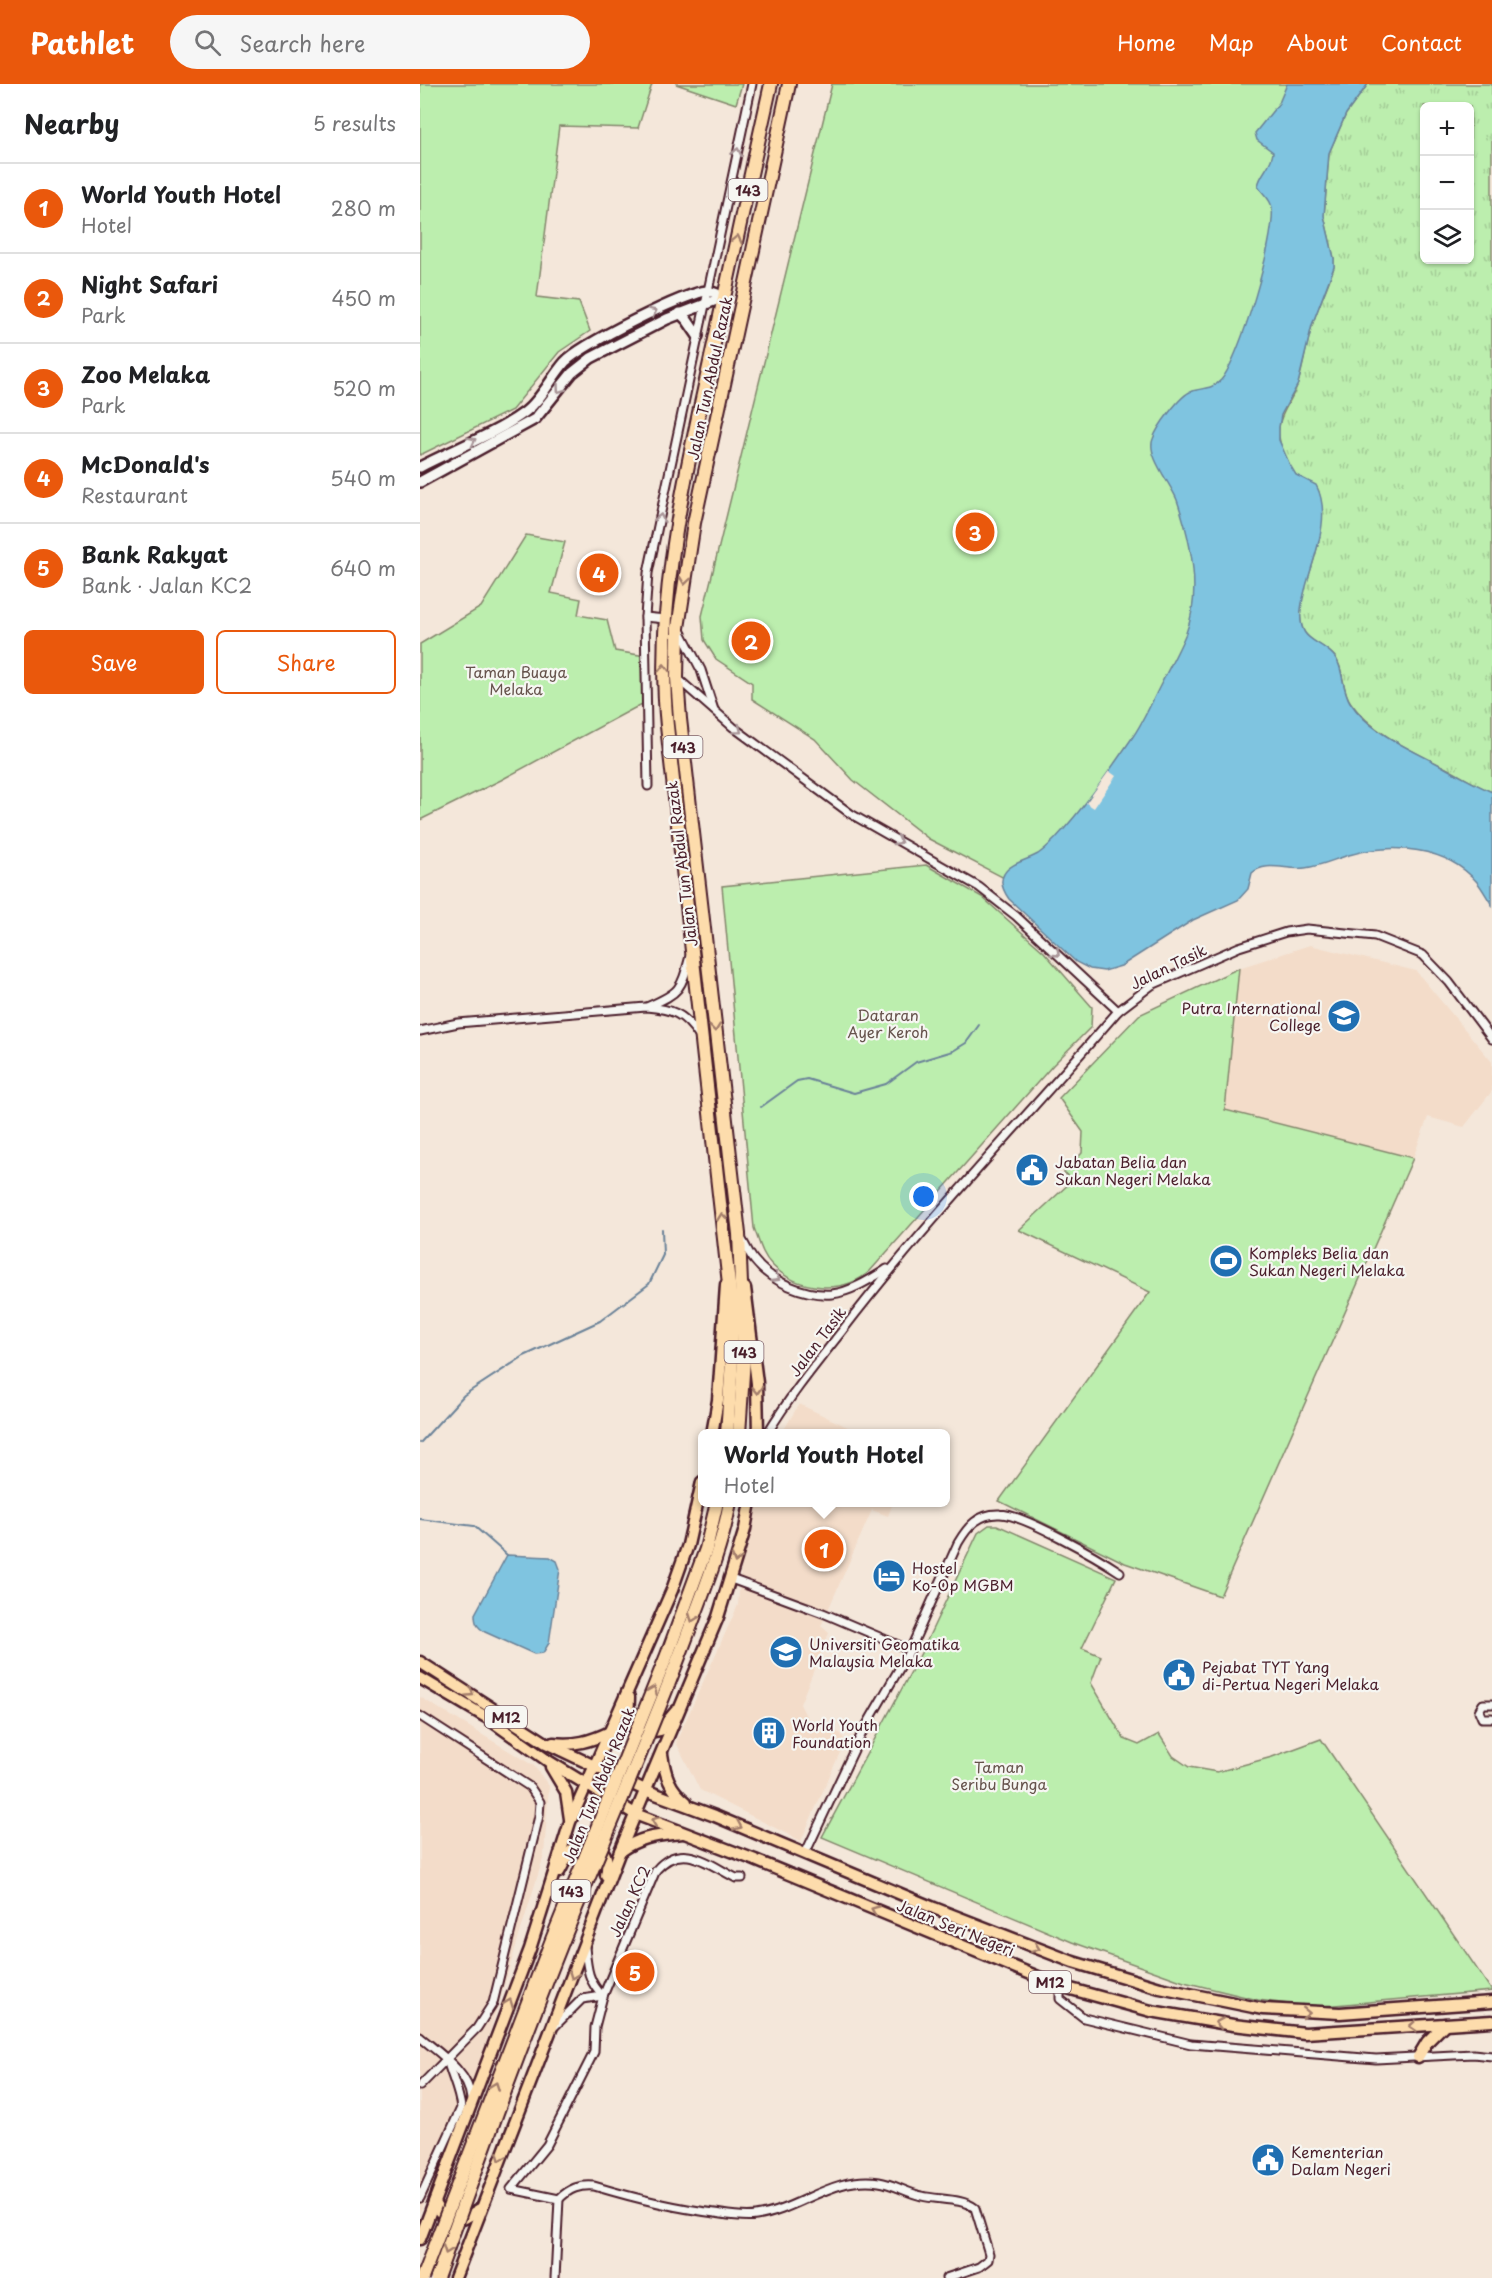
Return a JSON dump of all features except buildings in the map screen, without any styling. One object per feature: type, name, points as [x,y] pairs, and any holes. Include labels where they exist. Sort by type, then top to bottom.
[{"type":"highway","name":"Jalan Tun Abdul Razak","points":[[727,1429],[732,1350],[728,1276],[664,695],[665,619],[681,497],[771,84]]},
{"type":"highway","name":"Jalan Tun Abdul Razak","points":[[739,1429],[744,1358],[739,1234],[680,719],[677,678],[678,628],[694,523],[747,269],[789,84]]},
{"type":"highway","points":[[735,325],[732,310],[724,297],[738,285],[747,269]]},
{"type":"highway","name":"Jalan Tun Abdul Razak","points":[[422,2278],[553,1937],[667,1655],[706,1549],[716,1507]]},
{"type":"highway","name":"Jalan Tun Abdul Razak","points":[[437,2278],[532,2020],[657,1716],[707,1581],[729,1507]]},
{"type":"main road","points":[[741,1270],[753,1344],[758,1429]]},
{"type":"main road","points":[[713,1429],[718,1400],[728,1276]]},
{"type":"main road","points":[[421,2237],[530,1949],[570,1822],[676,1578],[688,1545],[698,1500]]},
{"type":"main road","points":[[454,2278],[620,1851],[718,1617],[731,1579],[749,1507]]},
{"type":"main road","name":"M12","points":[[420,1662],[546,1743],[645,1790]]},
{"type":"main road","name":"M12","points":[[420,1678],[486,1717],[548,1761],[635,1814]]},
{"type":"main road","points":[[630,1686],[628,1724],[642,1732],[660,1730],[684,1702]]},
{"type":"main road","points":[[546,1743],[579,1744],[610,1731]]},
{"type":"main road","points":[[662,1753],[669,1783],[675,1794],[692,1807]]},
{"type":"main road","points":[[548,1761],[566,1792],[570,1822]]},
{"type":"main road","name":"Jalan Seri Negeri","points":[[645,1790],[1073,1962],[1160,1988],[1263,2009],[1301,2013],[1340,2013],[1492,2002]]},
{"type":"main road","name":"Jalan Seri Negeri","points":[[635,1814],[1060,1986],[1151,2011],[1233,2025],[1305,2033],[1492,2021]]},
{"type":"main road","points":[[620,1851],[646,1837],[685,1833]]},
{"type":"main road","points":[[546,1896],[571,1851],[583,1845],[596,1845],[606,1853],[609,1864],[598,1909]]},
{"type":"main road","points":[[1418,2057],[1431,2038],[1445,2024]]},
{"type":"main road","points":[[434,2203],[442,2216],[450,2222],[461,2221],[480,2209]]},
{"type":"street","points":[[648,786],[645,617],[648,573],[752,84]]},
{"type":"street","points":[[420,467],[508,423],[525,412],[534,404],[565,363],[586,346],[669,304],[708,291],[724,297]]},
{"type":"street","points":[[420,482],[535,419],[581,364],[680,313],[724,297]]},
{"type":"street","points":[[680,313],[698,336]]},
{"type":"street","points":[[645,617],[665,619]]},
{"type":"street","points":[[678,628],[701,670],[715,712]]},
{"type":"street","points":[[677,678],[715,712],[851,814],[976,885],[1016,916],[1118,1011]]},
{"type":"street","name":"Jalan Tasik","points":[[770,1429],[787,1403],[891,1266],[1118,1011],[1152,985],[1249,943],[1286,932],[1307,929],[1375,936],[1423,955],[1449,982],[1492,1039]]},
{"type":"street","points":[[646,1006],[675,992],[682,983],[692,949]]},
{"type":"street","points":[[420,1031],[458,1023],[646,1006],[666,1008],[677,1013],[693,1028],[703,1042]]},
{"type":"street","name":"Jalan Tasik","points":[[739,1234],[754,1260],[767,1273],[786,1284],[813,1293],[834,1294],[864,1283],[891,1266]]},
{"type":"street","points":[[805,1854],[862,1733],[910,1650],[958,1543],[966,1528],[976,1519],[1001,1514],[1011,1516],[1047,1531],[1120,1572]]},
{"type":"street","points":[[731,1579],[824,1613],[910,1650]]},
{"type":"street","points":[[1492,1704],[1486,1702],[1479,1708],[1480,1716],[1490,1719],[1492,1727]]},
{"type":"street","points":[[420,1716],[530,1787],[540,1802],[539,1816],[493,2003],[477,2028],[420,2086]]},
{"type":"street","name":"Jalan KC2","points":[[560,2199],[511,2189],[547,2145],[594,2052],[595,2027],[603,1996],[656,1870],[662,1863],[680,1854],[689,1854],[736,1878],[742,1878]]},
{"type":"street","points":[[584,1944],[589,1978],[594,1988],[603,1996]]},
{"type":"street","points":[[1060,1986],[1060,1999],[1084,2018],[1191,2044],[1376,2059],[1473,2054],[1492,2056]]},
{"type":"street","points":[[552,2029],[582,1999],[603,1996]]},
{"type":"street","points":[[420,2037],[447,2059],[467,2086],[471,2105]]},
{"type":"street","points":[[420,2198],[461,2108],[460,2095],[450,2073],[447,2059]]},
{"type":"street","points":[[555,2278],[560,2199],[573,2188],[583,2185],[594,2186],[661,2205],[730,2215],[755,2216],[775,2211],[840,2184],[867,2181],[879,2182],[920,2196],[968,2204],[975,2208],[989,2254],[988,2260],[979,2267],[946,2278]]},
{"type":"shaded area","name":"Putra International College","points":[[1310,945],[1416,971],[1492,1062],[1492,1091],[1464,1127],[1428,1117],[1413,1158],[1225,1110],[1239,968]]},
{"type":"shaded area","points":[[799,1404],[852,1429],[784,1429]]},
{"type":"shaded area","points":[[753,1507],[891,1507],[888,1516],[872,1510],[821,1626],[829,1633],[800,1704],[807,1718],[841,1734],[845,1741],[801,1841],[700,1790],[676,1742],[738,1605],[741,1567]]},
{"type":"shaded area","points":[[420,1697],[534,1766],[549,1786],[544,1855],[482,2057],[420,2213]]},
{"type":"green space","points":[[420,84],[652,84],[638,128],[559,126],[537,297],[579,302],[590,331],[559,352],[512,410],[420,455]]},
{"type":"green space","points":[[676,84],[742,84],[736,104]]},
{"type":"green space","points":[[832,84],[1328,84],[1237,666],[1037,895],[929,839],[853,780],[815,739],[752,699],[752,683],[716,659],[704,640],[702,616]]},
{"type":"green space","points":[[1368,84],[1492,84],[1492,792],[1406,747],[1370,724],[1348,698],[1335,657],[1310,639],[1301,622],[1301,604],[1320,535],[1320,497],[1316,487],[1296,475],[1288,464],[1281,446],[1279,425],[1298,383],[1312,326],[1334,267],[1324,216],[1329,153],[1346,114]]},
{"type":"green space","name":"Taman Buaya Melaka","points":[[526,535],[565,542],[551,593],[581,599],[578,615],[607,620],[615,651],[645,656],[644,703],[501,780],[420,820],[420,644],[481,607]]},
{"type":"green space","name":"Dataran Ayer Keroh","points":[[926,865],[982,897],[1044,952],[1092,1007],[1091,1027],[1053,1065],[870,1271],[859,1279],[834,1287],[807,1285],[783,1274],[772,1265],[763,1252],[754,1228],[722,886]]},
{"type":"green space","name":"Kompleks Belia dan Sukan Negeri Melaka","points":[[1239,968],[1225,1110],[1413,1158],[1220,1596],[1125,1563],[999,1501],[1150,1292],[1019,1230],[1072,1181],[1064,1172],[1082,1153],[1083,1132],[1059,1098],[1139,1015]]},
{"type":"green space","name":"Taman Seribu Bunga","points":[[989,1525],[997,1525],[1116,1578],[1082,1648],[1101,1656],[1091,1683],[1124,1739],[1139,1745],[1159,1734],[1173,1756],[1189,1767],[1217,1772],[1272,1757],[1321,1739],[1492,1991],[1312,2007],[1258,2000],[1184,1982],[1072,1942],[822,1837],[921,1653],[978,1533]]},
{"type":"water","points":[[1287,84],[1368,84],[1346,114],[1329,153],[1324,216],[1334,267],[1312,325],[1298,384],[1281,415],[1279,427],[1279,440],[1296,475],[1316,485],[1323,515],[1318,547],[1301,610],[1302,628],[1310,638],[1327,649],[1337,660],[1350,702],[1369,724],[1394,741],[1492,792],[1492,905],[1479,885],[1464,870],[1434,854],[1417,850],[1366,851],[1317,866],[1298,869],[1270,866],[1252,873],[1248,889],[1238,900],[1193,920],[1121,966],[1104,971],[1090,969],[1076,962],[1009,899],[1002,880],[1010,867],[1038,854],[1049,845],[1095,790],[1140,725],[1186,633],[1193,601],[1193,566],[1187,532],[1177,500],[1156,461],[1152,446],[1153,439],[1175,405],[1187,394],[1211,387],[1221,380],[1238,348],[1263,269],[1272,223],[1271,205],[1258,186],[1271,161],[1273,152],[1257,140],[1255,133],[1279,103]]},
{"type":"water","points":[[507,1555],[550,1557],[557,1561],[560,1569],[549,1643],[543,1653],[534,1654],[485,1632],[476,1622],[475,1614]]},
{"type":"pier","points":[[1109,771],[1116,776],[1094,808],[1086,803]]},
{"type":"waterway","points":[[761,1107],[797,1081],[807,1079],[854,1093],[886,1084],[916,1062],[953,1051],[966,1043],[979,1025]]},
{"type":"waterway","points":[[420,1443],[464,1395],[524,1356],[600,1321],[649,1284],[663,1255],[662,1229]]},
{"type":"waterway","points":[[420,1519],[474,1526],[507,1555]]},
{"type":"place","name":"Zoo Melaka","points":[[975,532]]},
{"type":"place","name":"McDonald's","points":[[599,573]]},
{"type":"place","name":"Night Safari","points":[[751,641]]},
{"type":"place","name":"Putra International College","points":[[1344,1016]]},
{"type":"place","name":"Jabatan Belia dan Sukan Negeri Melaka","points":[[1032,1170]]},
{"type":"place","name":"Kompleks Belia dan Sukan Negeri Melaka","points":[[1226,1261]]},
{"type":"place","name":"World Youth Hotel","points":[[824,1549]]},
{"type":"place","name":"Hostel Ko-Op MGBM","points":[[889,1576]]},
{"type":"place","name":"Universiti Geomatika Malaysia Melaka","points":[[786,1652]]},
{"type":"place","name":"Pejabat TYT Yang di-Pertua Negeri Melaka","points":[[1179,1675]]},
{"type":"place","name":"World Youth Foundation","points":[[769,1733]]},
{"type":"place","name":"Bank Rakyat","points":[[635,1972]]},
{"type":"place","name":"Kementerian Dalam Negeri","points":[[1268,2160]]}]
